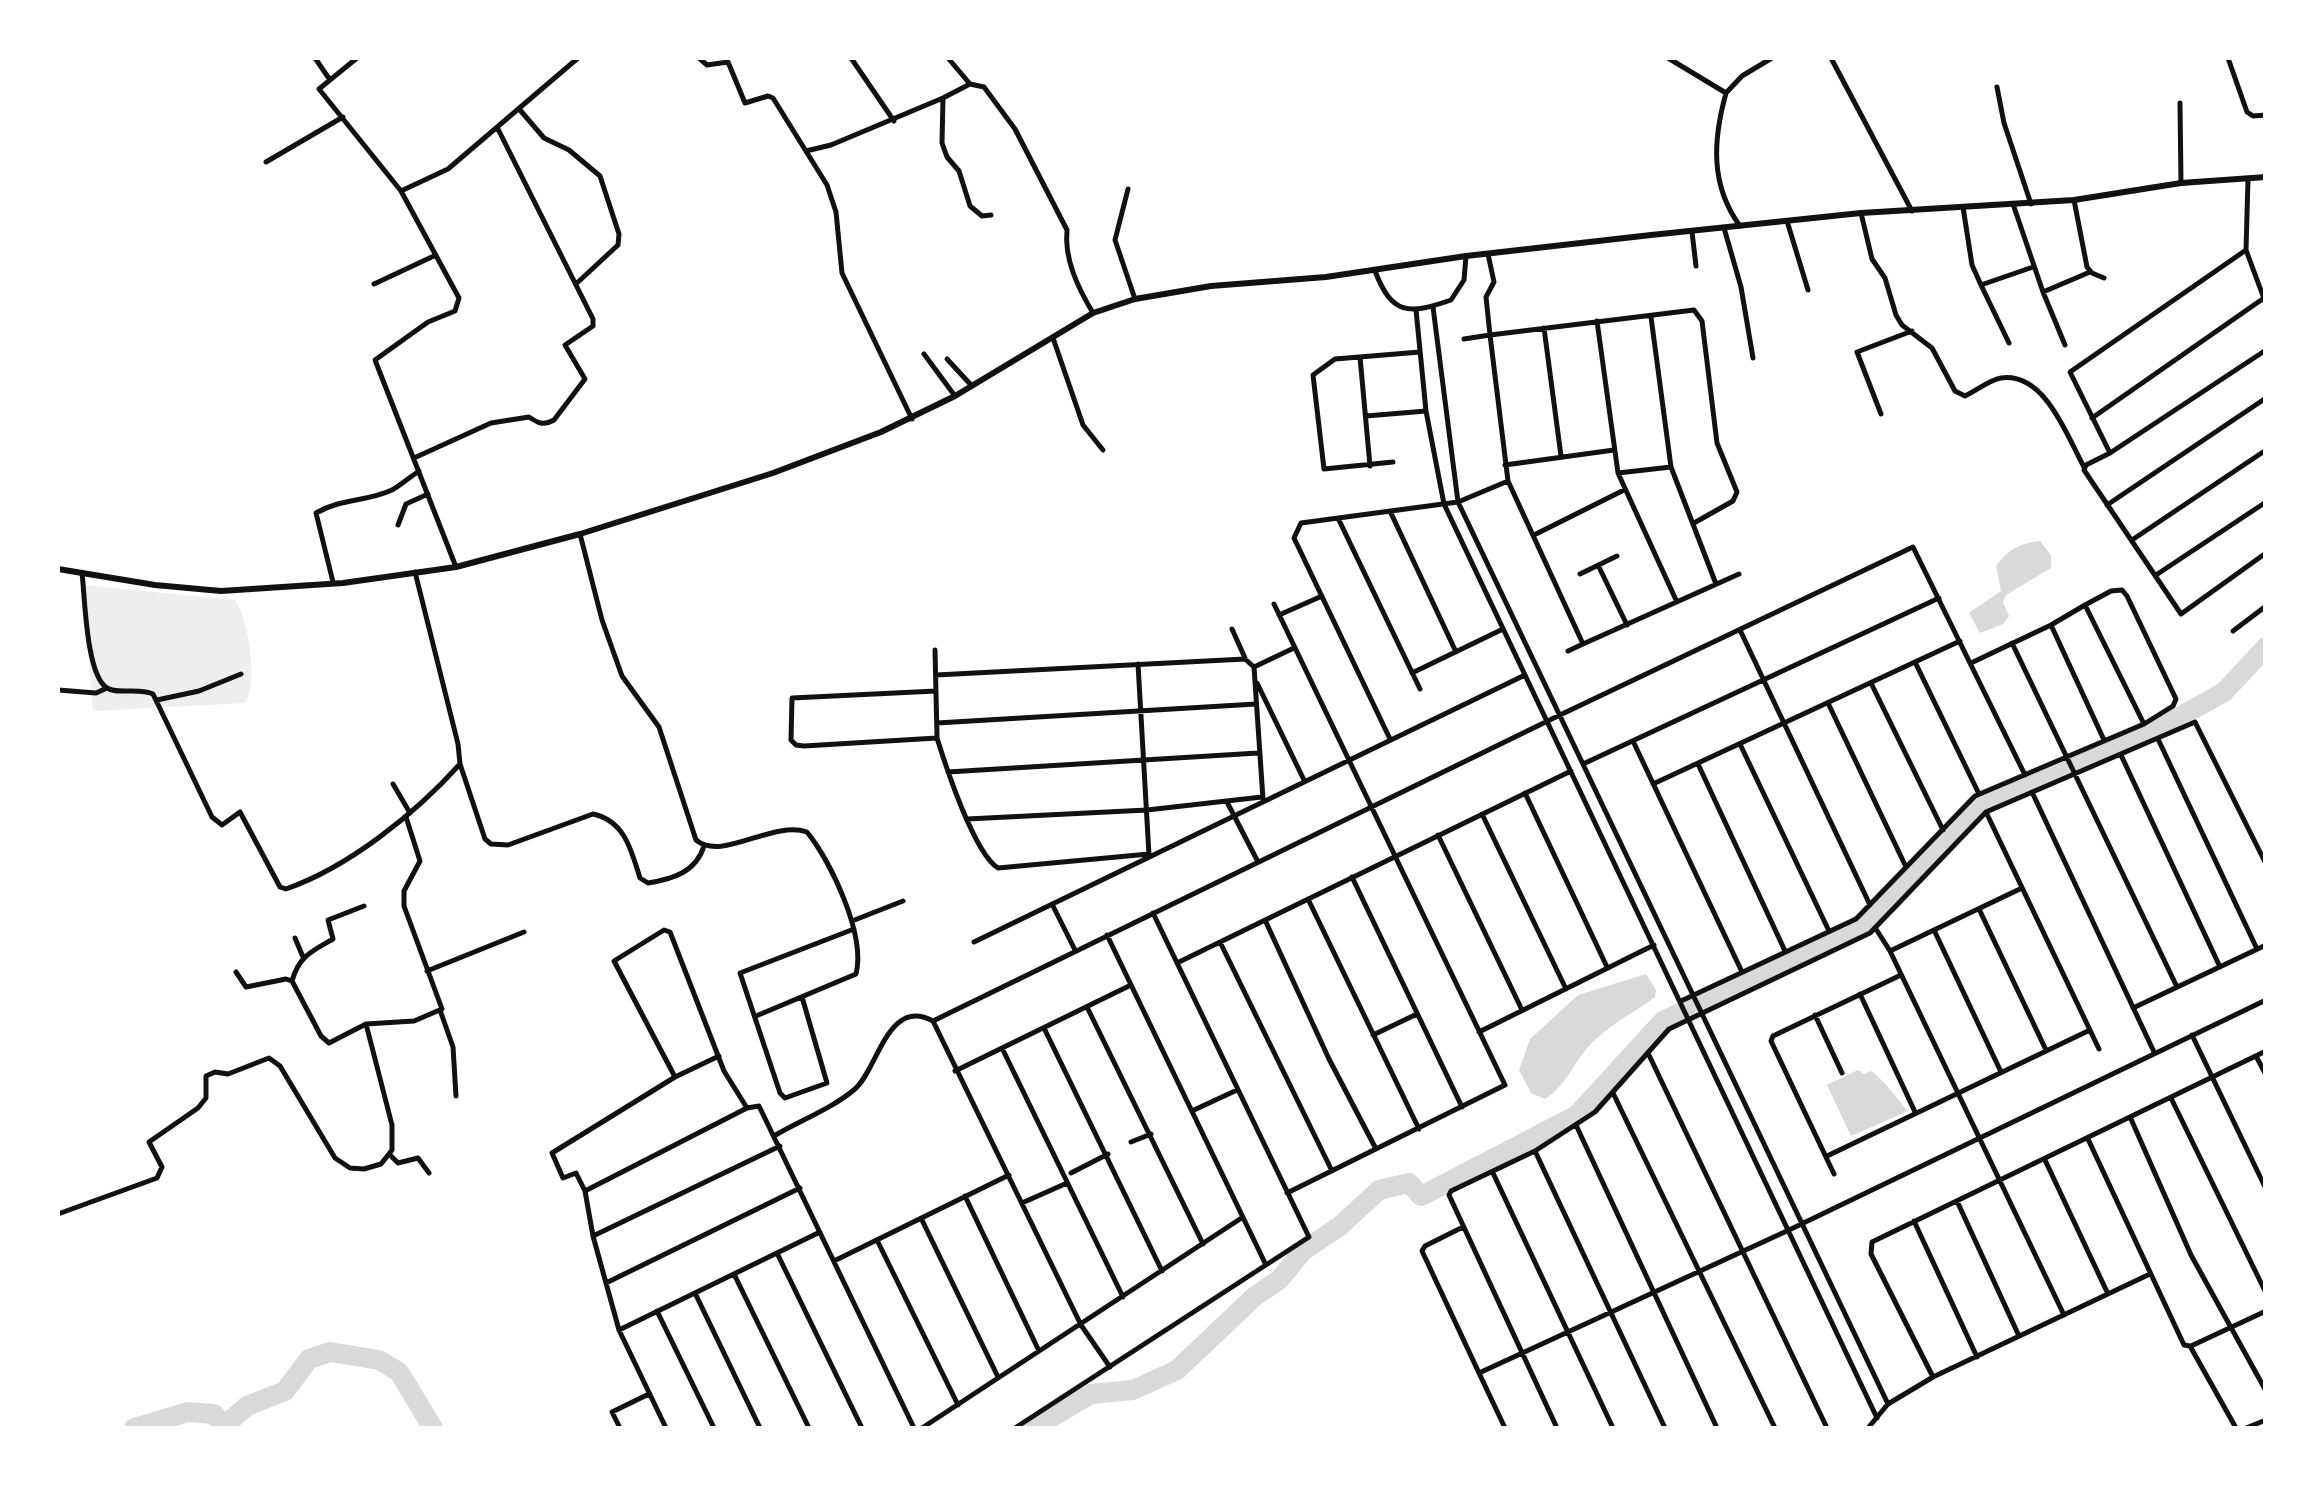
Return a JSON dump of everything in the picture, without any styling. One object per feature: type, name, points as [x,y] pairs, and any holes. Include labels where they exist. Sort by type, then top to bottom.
[{"type":"street","points":[[315,58],[330,80]]},
{"type":"street","points":[[357,58],[319,89],[401,191],[459,298],[458,308],[413,332],[375,360],[456,567]]},
{"type":"street","points":[[401,191],[448,169],[578,58]]},
{"type":"street","points":[[699,58],[707,65],[728,62],[745,103],[774,98],[817,164],[835,206],[842,272],[912,418]]},
{"type":"street","points":[[850,58],[894,121]]},
{"type":"street","points":[[948,58],[970,84],[984,87],[1021,140],[1066,230],[1068,259],[1093,313]]},
{"type":"street","points":[[1668,58],[1726,93]]},
{"type":"street","points":[[1740,226],[1722,198],[1715,163],[1726,93],[1742,76],[1772,58]]},
{"type":"street","points":[[1831,58],[1912,211]]},
{"type":"street","points":[[2228,58],[2247,112],[2253,116],[2266,115]]},
{"type":"street","points":[[806,151],[894,121],[970,84]]},
{"type":"street","points":[[1996,87],[2031,204]]},
{"type":"street","points":[[944,98],[941,138],[947,158],[959,170],[970,206],[982,216],[991,215]]},
{"type":"street","points":[[2180,103],[2181,182]]},
{"type":"street","points":[[520,110],[544,138],[569,150],[600,176],[612,208],[618,245],[577,283]]},
{"type":"street","points":[[266,162],[343,117]]},
{"type":"street","points":[[414,459],[491,423],[529,417],[540,424],[554,420],[585,379],[566,348],[594,323],[497,127]]},
{"type":"street","points":[[58,570],[221,591],[271,590],[456,567],[580,534],[773,473],[912,418],[1093,313],[1136,299],[1211,286],[1740,226],[1862,213],[2074,200],[2181,182],[2266,177]]},
{"type":"street","points":[[2092,418],[2265,301],[2246,250],[2248,179]]},
{"type":"street","points":[[1128,189],[1115,240],[1136,299]]},
{"type":"street","points":[[2074,200],[2090,272]]},
{"type":"street","points":[[2013,204],[2033,268],[2064,344]]},
{"type":"street","points":[[1963,207],[1972,265],[2009,343]]},
{"type":"street","points":[[1862,213],[1872,259],[1885,278],[1902,325],[1938,355],[1955,391],[1962,396],[2004,378],[2024,381],[2042,393],[2107,505],[2181,614],[2266,553]]},
{"type":"street","points":[[1787,221],[1808,290]]},
{"type":"street","points":[[1724,228],[1742,287],[1753,358]]},
{"type":"street","points":[[1692,232],[1696,266]]},
{"type":"street","points":[[2110,453],[2070,376],[2072,370],[2246,250]]},
{"type":"street","points":[[1488,254],[1494,282],[1486,297],[1508,481],[1583,644]]},
{"type":"street","points":[[374,284],[436,255]]},
{"type":"street","points":[[1375,270],[1385,296],[1398,306],[1416,310],[1450,300],[1461,288],[1466,256]]},
{"type":"street","points":[[1981,284],[2033,268]]},
{"type":"street","points":[[2042,292],[2090,272],[2104,278]]},
{"type":"street","points":[[1433,307],[1458,502],[1888,1404]]},
{"type":"street","points":[[1416,310],[1426,410],[1444,504],[1877,1418]]},
{"type":"street","points":[[1464,338],[1694,310],[1702,321],[1717,444],[1736,496],[1694,523]]},
{"type":"street","points":[[1651,316],[1671,467],[1716,584]]},
{"type":"street","points":[[1597,321],[1618,473],[1676,600]]},
{"type":"street","points":[[1544,328],[1561,456]]},
{"type":"street","points":[[1881,414],[1857,352],[1912,331]]},
{"type":"street","points":[[1052,335],[1083,426],[1103,450]]},
{"type":"street","points":[[2084,467],[2266,350]]},
{"type":"street","points":[[1393,462],[1323,468],[1314,373],[1332,360],[1420,352]]},
{"type":"street","points":[[924,354],[955,396]]},
{"type":"street","points":[[1360,357],[1370,466]]},
{"type":"street","points":[[947,359],[972,386]]},
{"type":"street","points":[[2107,505],[2266,398]]},
{"type":"street","points":[[1366,416],[1426,410]]},
{"type":"street","points":[[1506,465],[1614,450]]},
{"type":"street","points":[[2132,540],[2266,450]]},
{"type":"street","points":[[1618,473],[1671,467]]},
{"type":"street","points":[[333,582],[317,512],[332,503],[393,489],[418,471]]},
{"type":"street","points":[[1390,738],[1294,535],[1301,523],[1458,502],[1508,481]]},
{"type":"street","points":[[1534,535],[1624,490]]},
{"type":"street","points":[[398,525],[406,504],[428,494]]},
{"type":"street","points":[[2156,574],[2266,502]]},
{"type":"street","points":[[1390,511],[1456,652]]},
{"type":"street","points":[[1338,518],[1420,689]]},
{"type":"street","points":[[580,534],[602,620],[622,676],[659,727],[696,840],[704,846],[729,845],[776,829],[807,832],[852,920],[856,974],[756,1016]]},
{"type":"street","points":[[932,1021],[1560,714],[1913,548],[2025,775]]},
{"type":"street","points":[[1580,574],[1617,556]]},
{"type":"street","points":[[1598,566],[1626,625]]},
{"type":"street","points":[[82,572],[92,662],[107,688]]},
{"type":"street","points":[[415,572],[460,764],[485,839],[492,844],[508,845],[593,814],[608,817],[620,828],[640,878],[648,883],[684,872],[699,861],[704,846]]},
{"type":"street","points":[[1568,651],[1739,574]]},
{"type":"street","points":[[1681,1003],[1856,918],[1979,794],[2144,724],[2172,706],[2176,699],[2122,590],[2116,589],[1970,663]]},
{"type":"street","points":[[1278,616],[1322,596]]},
{"type":"street","points":[[1584,764],[1939,598]]},
{"type":"street","points":[[1274,604],[1505,1084],[1287,1193]]},
{"type":"street","points":[[2085,605],[2144,724]]},
{"type":"street","points":[[2232,630],[2266,606]]},
{"type":"street","points":[[2050,625],[2104,741]]},
{"type":"street","points":[[1232,629],[1246,660],[1254,666],[1262,798]]},
{"type":"street","points":[[1412,674],[1503,629]]},
{"type":"street","points":[[1740,630],[1870,905]]},
{"type":"street","points":[[1653,784],[1960,641]]},
{"type":"street","points":[[2012,643],[2177,987]]},
{"type":"street","points":[[1254,666],[1294,648]]},
{"type":"street","points":[[936,650],[937,738],[967,819],[988,861],[998,868],[1149,855]]},
{"type":"street","points":[[936,676],[1246,660]]},
{"type":"street","points":[[1915,662],[1979,794]]},
{"type":"street","points":[[1138,664],[1149,855]]},
{"type":"street","points":[[157,700],[199,691],[241,674]]},
{"type":"street","points":[[974,942],[1262,798],[1525,674]]},
{"type":"street","points":[[1255,680],[1304,780]]},
{"type":"street","points":[[1871,683],[1943,830]]},
{"type":"street","points":[[58,690],[142,689],[157,700],[212,817],[223,824],[240,812],[282,888],[311,879],[408,815],[460,764]]},
{"type":"street","points":[[936,691],[796,697],[790,701],[791,740],[796,745],[937,738]]},
{"type":"street","points":[[1828,703],[1907,869]]},
{"type":"street","points":[[937,723],[1256,704]]},
{"type":"street","points":[[1557,1428],[1449,1193],[1536,1151],[1595,1112],[1664,1033],[1688,1016],[1860,940],[1986,812],[2197,723],[2266,864]]},
{"type":"street","points":[[2158,739],[2257,949]]},
{"type":"street","points":[[1633,741],[1742,972]]},
{"type":"street","points":[[1740,744],[1829,931]]},
{"type":"street","points":[[948,772],[1258,753]]},
{"type":"street","points":[[2121,755],[2220,967]]},
{"type":"street","points":[[1698,764],[1786,952]]},
{"type":"street","points":[[1177,964],[1571,771]]},
{"type":"street","points":[[394,784],[408,815],[420,861],[404,891],[404,906],[453,1047],[456,1096]]},
{"type":"street","points":[[2032,792],[2154,1053]]},
{"type":"street","points":[[1525,794],[1607,968]]},
{"type":"street","points":[[967,819],[1147,810],[1262,798]]},
{"type":"street","points":[[1227,801],[1258,862]]},
{"type":"street","points":[[1986,812],[2098,1048]]},
{"type":"street","points":[[1482,814],[1566,988]]},
{"type":"street","points":[[1438,836],[1522,1010]]},
{"type":"street","points":[[1352,878],[1462,1107]]},
{"type":"street","points":[[1890,951],[2022,888]]},
{"type":"street","points":[[1308,899],[1419,1128]]},
{"type":"street","points":[[852,920],[903,902]]},
{"type":"street","points":[[1052,904],[1076,951]]},
{"type":"street","points":[[292,982],[303,957],[333,939],[328,920],[364,906]]},
{"type":"street","points":[[1979,908],[2046,1050]]},
{"type":"street","points":[[1014,1428],[1309,1236],[1152,913]]},
{"type":"street","points":[[1264,920],[1376,1150]]},
{"type":"street","points":[[1876,928],[2064,1315]]},
{"type":"street","points":[[802,997],[826,1084],[784,1098],[741,971],[854,929]]},
{"type":"street","points":[[675,1077],[614,960],[664,930],[670,932],[719,1056],[747,1108]]},
{"type":"street","points":[[1934,930],[2001,1072]]},
{"type":"street","points":[[428,971],[524,932]]},
{"type":"street","points":[[1108,935],[1265,1263]]},
{"type":"street","points":[[295,938],[303,957]]},
{"type":"street","points":[[1220,942],[1332,1171]]},
{"type":"street","points":[[2133,1008],[2266,945]]},
{"type":"street","points":[[1478,1032],[1654,946]]},
{"type":"street","points":[[236,972],[246,987],[286,979],[292,982],[326,1041],[334,1042],[366,1024],[414,1021],[440,1010]]},
{"type":"street","points":[[1834,1174],[1771,1041],[1773,1036],[1901,975]]},
{"type":"street","points":[[955,1071],[1132,986]]},
{"type":"street","points":[[1860,994],[1915,1112]]},
{"type":"street","points":[[1479,1373],[1743,1252],[2266,1000]]},
{"type":"street","points":[[1088,1007],[1203,1244]]},
{"type":"street","points":[[1373,1035],[1417,1014]]},
{"type":"street","points":[[774,1136],[854,1090],[882,1040],[897,1025],[922,1015],[932,1021],[1081,1325],[1110,1367]]},
{"type":"street","points":[[1815,1015],[1842,1074]]},
{"type":"street","points":[[58,1214],[157,1178],[162,1167],[149,1142],[198,1108],[206,1098],[206,1076],[215,1072],[228,1074],[268,1058],[280,1066],[330,1151],[342,1164],[373,1168],[390,1154],[394,1140],[366,1024]]},
{"type":"street","points":[[1044,1028],[1162,1271]]},
{"type":"street","points":[[1826,1157],[2090,1030]]},
{"type":"street","points":[[2192,1035],[2266,1189]]},
{"type":"street","points":[[1002,1048],[1122,1297]]},
{"type":"street","points":[[1932,1377],[1869,1250],[1876,1239],[2266,1051]]},
{"type":"street","points":[[1648,1053],[1827,1428]]},
{"type":"street","points":[[666,1428],[619,1330],[592,1236],[585,1191],[576,1173],[563,1178],[552,1153],[675,1077],[719,1056]]},
{"type":"street","points":[[2256,1056],[2266,1075]]},
{"type":"street","points":[[1194,1110],[1236,1090]]},
{"type":"street","points":[[1613,1092],[1775,1428]]},
{"type":"street","points":[[2171,1098],[2266,1294]]},
{"type":"street","points":[[585,1191],[747,1108],[759,1106],[918,1428],[1243,1218]]},
{"type":"street","points":[[2131,1119],[2175,1220],[2229,1328],[2266,1390]]},
{"type":"street","points":[[1576,1125],[1717,1428]]},
{"type":"street","points":[[1132,1142],[1150,1134]]},
{"type":"street","points":[[2088,1139],[2184,1346],[2266,1311]]},
{"type":"street","points":[[592,1236],[780,1146]]},
{"type":"street","points":[[1536,1151],[1665,1428]]},
{"type":"street","points":[[390,1154],[398,1163],[418,1158],[428,1172]]},
{"type":"street","points":[[1071,1173],[1108,1154]]},
{"type":"street","points":[[2045,1160],[2108,1294]]},
{"type":"street","points":[[1492,1172],[1612,1428]]},
{"type":"street","points":[[834,1261],[1009,1175]]},
{"type":"street","points":[[1022,1203],[1067,1183]]},
{"type":"street","points":[[606,1283],[800,1188]]},
{"type":"street","points":[[964,1196],[1040,1352]]},
{"type":"street","points":[[1957,1201],[2020,1336]]},
{"type":"street","points":[[921,1218],[998,1378]]},
{"type":"street","points":[[1914,1221],[1976,1356]]},
{"type":"street","points":[[1463,1228],[1422,1250],[1506,1428]]},
{"type":"street","points":[[619,1330],[820,1232]]},
{"type":"street","points":[[877,1240],[958,1405]]},
{"type":"street","points":[[777,1253],[862,1428]]},
{"type":"street","points":[[734,1274],[809,1428]]},
{"type":"street","points":[[1868,1428],[1888,1404],[1932,1377],[2150,1274]]},
{"type":"street","points":[[695,1293],[760,1428]]},
{"type":"street","points":[[658,1312],[714,1428]]},
{"type":"street","points":[[2190,1346],[2236,1428]]},
{"type":"street","points":[[620,1428],[612,1412],[649,1394]]},
{"type":"street","points":[[2246,1428],[2266,1420]]},
{"type":"shaded area","points":[[2040,541],[2051,555],[2051,568],[2006,595],[2003,603],[2009,616],[2003,624],[1980,633],[1969,613],[2001,591],[1996,566],[2015,548]]},
{"type":"shaded area","points":[[83,585],[235,600],[250,651],[251,681],[245,703],[93,711]]},
{"type":"shaded area","points":[[1646,974],[1656,990],[1655,997],[1596,1039],[1553,1093],[1545,1099],[1531,1093],[1519,1070],[1530,1039],[1578,995]]},
{"type":"shaded area","points":[[1858,1070],[1876,1075],[1908,1111],[1851,1136],[1827,1085]]},
{"type":"waterway","points":[[1034,1428],[1091,1394],[1133,1390],[1177,1370],[1254,1297],[1280,1279],[1303,1251],[1340,1226],[1379,1190],[1409,1183],[1421,1196],[1577,1115],[1663,1021],[1854,929],[1890,902],[1976,805],[2183,715],[2224,692],[2266,647]]},
{"type":"waterway","points":[[134,1428],[188,1412],[214,1414],[224,1426],[247,1406],[285,1391],[309,1359],[330,1352],[379,1360],[399,1372],[433,1428]]}]
